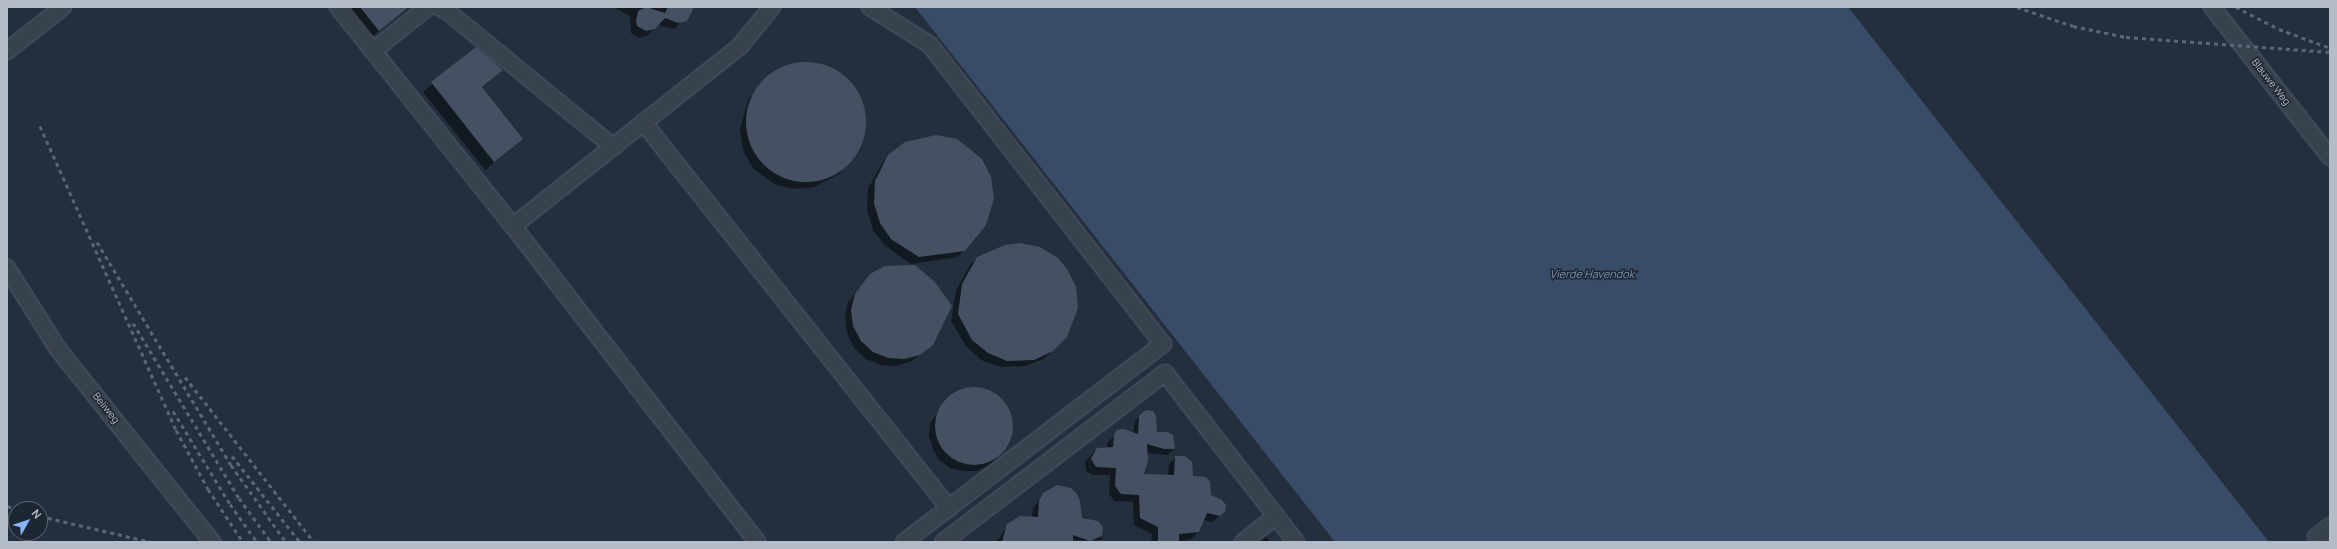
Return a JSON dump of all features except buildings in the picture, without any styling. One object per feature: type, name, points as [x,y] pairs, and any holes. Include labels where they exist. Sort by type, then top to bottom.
[{"type":"street","points":[[7,51],[63,7]]},
{"type":"street","points":[[338,7],[513,226],[751,538]]},
{"type":"street","points":[[373,51],[428,7]]},
{"type":"street","points":[[439,7],[447,11],[613,146]]},
{"type":"street","points":[[513,226],[740,46],[772,7]]},
{"type":"street","points":[[870,7],[930,45],[1163,344],[904,542]]},
{"type":"street","name":"Blauwe Weg","points":[[2212,7],[2330,157]]},
{"type":"street","points":[[643,122],[949,508]]},
{"type":"street","name":"Beliweg","points":[[7,268],[58,349],[212,542]]},
{"type":"street","points":[[943,542],[1165,373],[1296,542]]},
{"type":"street","points":[[1243,542],[1276,516]]},
{"type":"street","points":[[2320,542],[2316,537],[2330,526]]},
{"type":"water","name":"Vierde Havendok","points":[[915,7],[1848,7],[2269,542],[1335,542]]},
{"type":"railway","points":[[2017,7],[2073,26],[2126,37],[2330,52]]},
{"type":"railway","points":[[2236,7],[2279,29],[2330,48]]},
{"type":"railway","points":[[40,126],[176,430],[208,489],[243,542]]},
{"type":"railway","points":[[97,242],[231,465],[286,542]]},
{"type":"railway","points":[[133,323],[239,498],[271,542]]},
{"type":"railway","points":[[185,377],[314,542]]},
{"type":"railway","points":[[173,411],[230,504],[257,542]]},
{"type":"railway","points":[[232,456],[300,542]]},
{"type":"railway","points":[[48,518],[151,542]]}]
